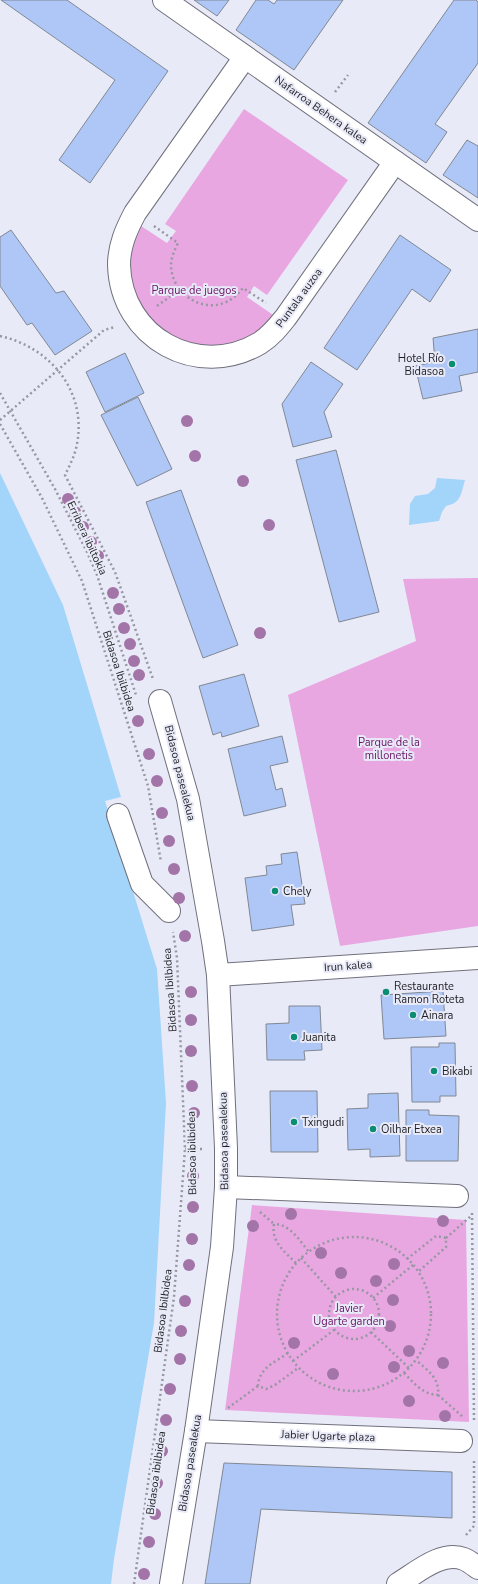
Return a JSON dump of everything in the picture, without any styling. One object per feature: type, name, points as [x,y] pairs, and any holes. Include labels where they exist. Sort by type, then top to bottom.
[{"type":"street","name":"Nafarroa Behera kalea","points":[[164,0],[478,220]]},
{"type":"street","name":"Puntala auzoa","points":[[245,57],[135,213],[126,229],[121,246],[119,264],[120,282],[125,299],[137,320],[145,330],[159,341],[175,350],[192,355],[210,357],[228,356],[245,351],[261,342],[275,331],[286,317],[395,162]]},
{"type":"street","name":"Bidasoa pasealekua","points":[[160,701],[188,799],[218,975],[226,1148],[226,1187],[222,1247],[196,1431],[171,1584]]},
{"type":"street","points":[[118,815],[142,884],[169,911]]},
{"type":"street","name":"Irun kalea","points":[[218,975],[478,958]]},
{"type":"street","points":[[226,1187],[465,1202]]},
{"type":"street","name":"Jabier Ugarte plaza","points":[[196,1431],[469,1441]]},
{"type":"street","points":[[398,1584],[437,1560],[450,1557],[471,1563]]},
{"type":"path","points":[[344,80],[348,75]]},
{"type":"path","points":[[135,213],[178,243],[172,254],[171,266],[173,279],[179,290],[188,298],[199,304],[212,305],[224,303],[235,297],[243,288],[286,317]]},
{"type":"path","points":[[0,420],[104,330],[137,320],[179,290]]},
{"type":"path","points":[[0,336],[28,345],[42,354],[58,370],[72,393],[78,427],[77,444],[65,476],[115,572],[160,701]]},
{"type":"path","name":"Erribera ibiltokia","points":[[0,393],[55,489],[87,552],[97,575],[138,701]]},
{"type":"path","name":"Bidasoa Ibilbidea","points":[[0,424],[42,498],[82,581],[148,786],[161,864]]},
{"type":"path","name":"Bidasoa Ibilbidea","points":[[134,1584],[174,1297],[186,1149],[178,958],[169,911]]},
{"type":"path","name":"Bidasoa ibilbidea","points":[[201,1149],[201,1156]]},
{"type":"path","points":[[465,1202],[472,1215],[469,1441],[474,1526],[465,1536],[471,1563]]},
{"type":"path","points":[[418,1272],[446,1247],[446,1238],[472,1215]]},
{"type":"path","points":[[296,1263],[275,1241],[273,1232],[274,1224],[282,1224],[289,1229],[309,1252]]},
{"type":"path","points":[[407,1259],[436,1236],[446,1238]]},
{"type":"path","points":[[346,1238],[360,1238],[385,1244],[407,1259],[418,1272],[424,1284],[430,1310],[430,1323],[423,1348],[416,1360],[404,1373],[379,1387],[350,1391],[336,1389],[322,1384],[298,1368],[282,1341],[278,1328],[277,1314],[282,1287],[288,1274],[301,1258],[321,1244],[346,1238]]},
{"type":"path","points":[[301,1258],[336,1297]]},
{"type":"path","points":[[373,1298],[413,1266]]},
{"type":"path","points":[[356,1289],[373,1298],[378,1313],[378,1321],[371,1332],[366,1336],[357,1339],[339,1335],[334,1330],[329,1318],[329,1310],[336,1297],[347,1290],[356,1289]]},
{"type":"path","points":[[293,1361],[334,1330]]},
{"type":"path","points":[[371,1332],[409,1368]]},
{"type":"path","points":[[258,1386],[258,1377],[264,1369],[288,1353]]},
{"type":"path","points":[[404,1373],[423,1392],[438,1394],[439,1387],[435,1377],[416,1360]]},
{"type":"path","points":[[258,1386],[266,1389],[275,1385],[298,1368]]},
{"type":"path","points":[[225,1410],[258,1386]]},
{"type":"green space","name":"Parque de juegos","points":[[244,109],[348,180],[267,295],[254,286],[247,297],[276,317],[269,325],[242,343],[210,349],[164,334],[133,296],[127,265],[138,224],[167,243],[176,231],[165,224]]},
{"type":"green space","name":"Parque de la millonetis","points":[[478,578],[478,926],[340,946],[288,695],[416,641],[403,579]]},
{"type":"green space","name":"Javier Ugarte garden","points":[[252,1205],[466,1220],[469,1422],[225,1410]]},
{"type":"water","points":[[0,473],[63,605],[121,797],[105,801],[157,969],[166,1103],[154,1323],[111,1584],[0,1584]]},
{"type":"water","points":[[437,478],[465,480],[460,497],[455,503],[446,506],[439,521],[409,525],[410,504],[415,496],[428,494],[435,488]]},
{"type":"building","points":[[1,0],[67,0],[168,71],[90,183],[59,160],[115,80]]},
{"type":"building","points":[[194,0],[229,0],[217,16]]},
{"type":"building","points":[[256,0],[268,0],[274,4],[277,0],[343,0],[294,70],[236,30]]},
{"type":"building","points":[[454,0],[476,0],[478,2],[478,63],[435,124],[447,132],[426,163],[368,123]]},
{"type":"building","points":[[467,140],[478,146],[478,198],[443,175]]},
{"type":"building","points":[[11,230],[56,293],[64,291],[92,331],[55,355],[32,323],[27,325],[0,286],[0,237]]},
{"type":"building","points":[[400,235],[451,270],[430,302],[412,289],[357,370],[324,348]]},
{"type":"building","name":"Hotel Río Bidasoa","points":[[478,329],[478,372],[459,376],[462,391],[423,399],[415,366],[435,362],[433,338]]},
{"type":"building","points":[[125,353],[144,393],[105,412],[86,372]]},
{"type":"building","points":[[311,362],[343,384],[324,412],[332,437],[293,447],[282,404]]},
{"type":"building","points":[[138,397],[172,469],[137,486],[101,415]]},
{"type":"building","points":[[336,450],[379,612],[339,622],[296,460]]},
{"type":"building","points":[[181,490],[238,645],[203,658],[146,502]]},
{"type":"building","points":[[244,674],[259,726],[222,737],[221,732],[213,735],[199,686]]},
{"type":"building","points":[[282,736],[288,762],[270,766],[276,790],[282,788],[286,806],[244,816],[228,749]]},
{"type":"building","name":"Chely","points":[[297,852],[305,904],[291,905],[294,925],[252,931],[245,878],[267,875],[266,866],[282,864],[281,854]]},
{"type":"building","name":"Ainara","points":[[443,991],[446,1036],[384,1039],[381,995]]},
{"type":"building","name":"Juanita","points":[[289,1006],[320,1006],[322,1050],[304,1051],[305,1060],[267,1060],[266,1024],[289,1023]]},
{"type":"building","name":"Bikabi","points":[[439,1043],[455,1043],[456,1096],[440,1096],[440,1102],[412,1102],[411,1047],[439,1047]]},
{"type":"building","name":"Txingudi","points":[[270,1091],[317,1091],[318,1152],[271,1152]]},
{"type":"building","name":"Oilhar Etxea","points":[[398,1093],[400,1156],[370,1157],[370,1149],[348,1150],[347,1109],[368,1108],[368,1094]]},
{"type":"building","points":[[406,1110],[429,1110],[429,1115],[459,1116],[458,1161],[406,1161]]},
{"type":"building","points":[[224,1463],[452,1472],[452,1518],[261,1509],[250,1584],[205,1584]]},
{"type":"place","name":"Hotel Río Bidasoa","points":[[452,364]]},
{"type":"place","name":"Chely","points":[[275,891]]},
{"type":"place","name":"Restaurante Ramon Roteta","points":[[386,992]]},
{"type":"place","name":"Ainara","points":[[413,1015]]},
{"type":"place","name":"Juanita","points":[[294,1037]]},
{"type":"place","name":"Bikabi","points":[[434,1071]]},
{"type":"place","name":"Txingudi","points":[[294,1122]]},
{"type":"place","name":"Oilhar Etxea","points":[[373,1129]]}]
